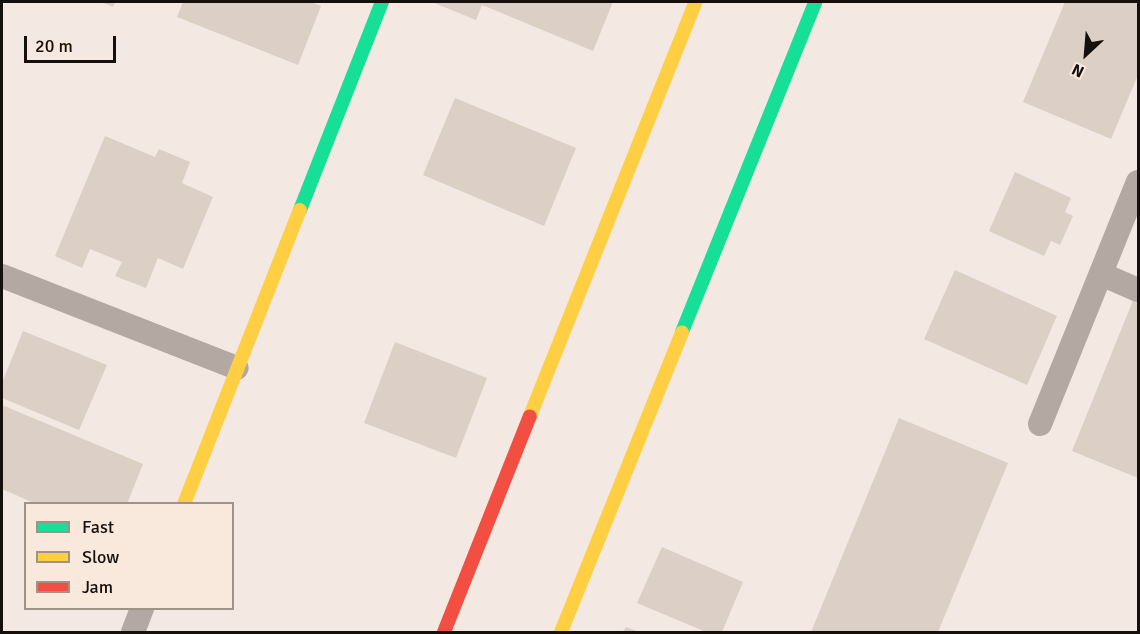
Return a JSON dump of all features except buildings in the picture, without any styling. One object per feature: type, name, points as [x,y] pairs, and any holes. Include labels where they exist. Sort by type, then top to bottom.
[{"type":"street","points":[[185,502],[382,2]]},
{"type":"street","points":[[444,633],[696,2]]},
{"type":"street","points":[[561,633],[815,2]]},
{"type":"street","points":[[1040,424],[1138,183]]},
{"type":"street","points":[[1101,274],[1138,290]]},
{"type":"street","points":[[2,276],[237,368]]},
{"type":"street","points":[[133,633],[142,610]]},
{"type":"traffic: fast","points":[[300,210],[382,2]]},
{"type":"traffic: fast","points":[[682,332],[815,2]]},
{"type":"traffic: slow","points":[[530,416],[696,2]]},
{"type":"traffic: slow","points":[[185,502],[300,210]]},
{"type":"traffic: slow","points":[[561,632],[682,332]]},
{"type":"traffic: jam","points":[[444,632],[530,416]]}]
